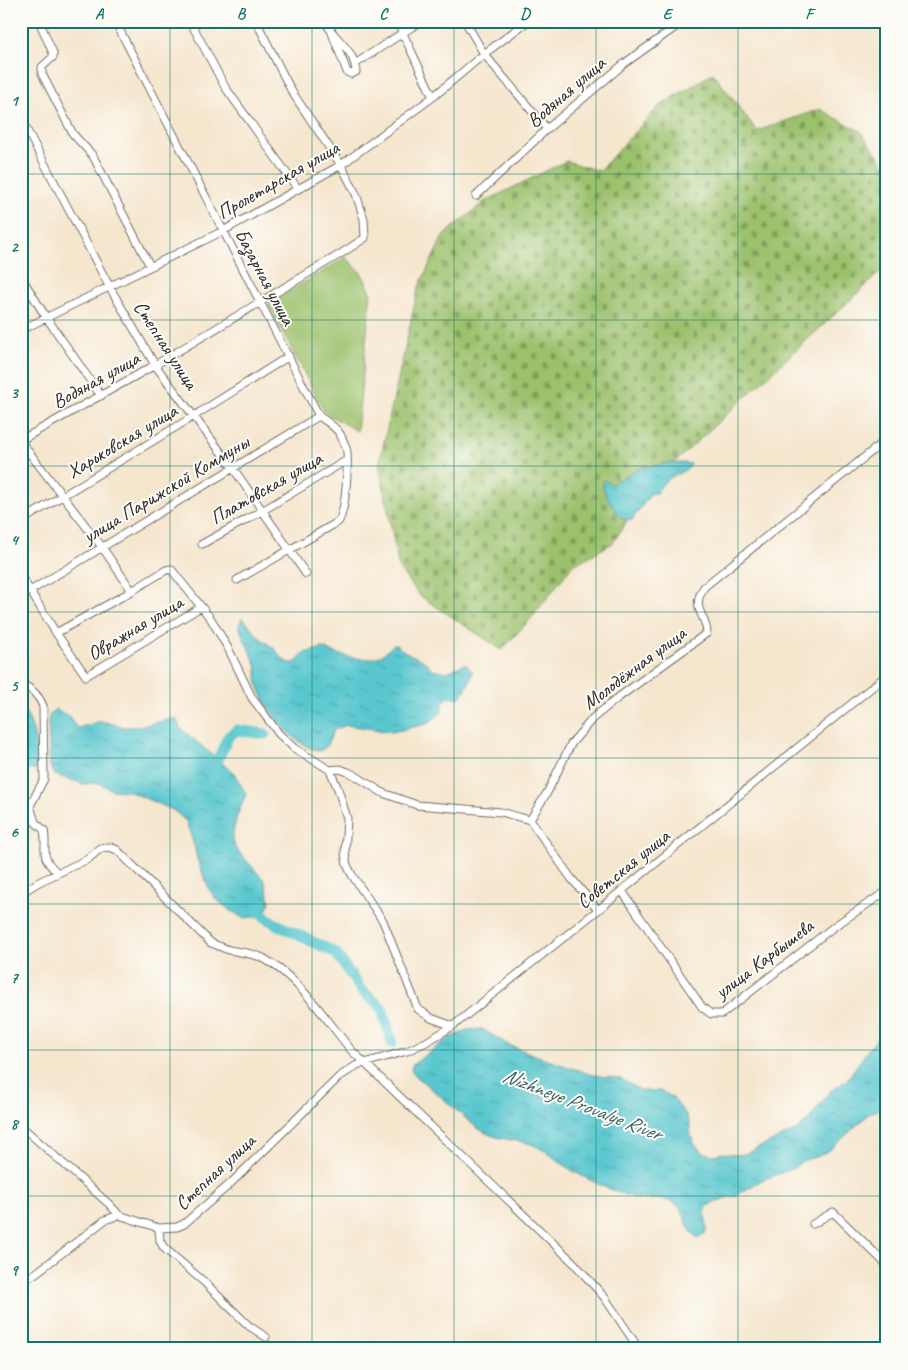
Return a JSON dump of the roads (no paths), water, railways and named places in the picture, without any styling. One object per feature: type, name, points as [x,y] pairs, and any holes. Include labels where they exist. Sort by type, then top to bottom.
[{"type":"street","points":[[38,21],[53,56],[42,67],[42,74],[73,134],[93,156],[150,266]]},
{"type":"street","name":"Базарная улица","points":[[115,21],[319,416],[334,426],[345,445],[347,460],[343,513],[338,522],[289,550]]},
{"type":"street","points":[[190,21],[225,87],[298,189]]},
{"type":"street","points":[[256,21],[292,92],[341,165]]},
{"type":"street","points":[[325,21],[332,33],[347,72],[351,74],[356,72],[355,64],[346,47],[332,33]]},
{"type":"street","points":[[397,21],[433,97]]},
{"type":"street","points":[[355,64],[420,21]]},
{"type":"street","points":[[464,21],[484,54],[547,129]]},
{"type":"street","name":"Пролетарская улица","points":[[21,330],[46,316],[223,231],[341,165],[433,97],[484,54],[528,21]]},
{"type":"street","name":"Водяная улица","points":[[476,196],[547,129],[625,63],[684,21]]},
{"type":"street","points":[[877,21],[887,38]]},
{"type":"street","name":"Степная улица","points":[[21,119],[109,286],[155,365],[233,468],[306,574]]},
{"type":"street","name":"Водяная улица","points":[[21,441],[155,365],[365,238],[364,219],[356,194],[341,165]]},
{"type":"street","points":[[21,277],[101,396]]},
{"type":"street","name":"Харьковская улица","points":[[21,521],[289,356]]},
{"type":"street","name":"улица Парижской Коммуны","points":[[30,590],[319,416]]},
{"type":"street","name":"Молодёжная улица","points":[[530,820],[548,791],[571,744],[593,718],[706,633],[698,601],[704,587],[887,439]]},
{"type":"street","points":[[21,441],[61,496],[102,547],[132,591]]},
{"type":"street","name":"Платовская улица","points":[[202,544],[262,511],[347,460]]},
{"type":"street","points":[[238,580],[289,550]]},
{"type":"street","points":[[21,576],[56,633],[166,570],[171,569],[201,607],[222,638],[252,698],[274,728],[294,748],[330,770],[347,818],[345,853],[352,874],[383,921],[418,1010],[430,1018],[453,1026]]},
{"type":"street","name":"Овражная улица","points":[[56,633],[86,676],[201,607]]},
{"type":"street","name":"Советская улица","points":[[365,1063],[407,1051],[453,1026],[622,891],[887,674]]},
{"type":"street","points":[[21,684],[34,692],[43,706],[44,779],[30,806],[35,822],[44,830],[44,847],[48,862],[58,873]]},
{"type":"street","points":[[330,770],[340,769],[348,772],[366,781],[383,793],[401,801],[417,805],[501,812],[530,820],[571,878],[598,910]]},
{"type":"street","points":[[21,893],[88,859],[101,848],[110,847],[116,850],[211,943],[226,949],[260,957],[283,972],[321,1012],[351,1050],[574,1263],[605,1298],[639,1349]]},
{"type":"street","name":"улица Карбышева","points":[[622,891],[702,1007],[711,1014],[722,1014],[836,925],[887,891]]},
{"type":"street","name":"Степная улица","points":[[119,1215],[159,1228],[177,1227],[193,1218],[339,1077],[357,1065],[365,1063]]},
{"type":"street","points":[[21,1126],[110,1204],[119,1215],[105,1220],[36,1273],[21,1282]]},
{"type":"street","points":[[813,1224],[833,1212],[887,1265]]},
{"type":"street","points":[[159,1228],[160,1240],[164,1248],[249,1326],[266,1337]]},
{"type":"water","points":[[668,463],[691,464],[689,468],[666,480],[656,493],[651,493],[632,520],[623,519],[606,496],[603,480],[612,484],[641,467]]},
{"type":"water","points":[[242,618],[259,637],[289,663],[295,663],[304,653],[323,648],[352,658],[375,658],[382,655],[394,644],[422,660],[432,669],[447,672],[465,664],[473,672],[461,697],[447,698],[443,703],[441,713],[427,724],[392,732],[346,725],[334,730],[326,747],[320,751],[300,743],[291,736],[263,698],[258,685],[256,665],[239,626]]},
{"type":"water","points":[[21,705],[32,727],[37,761],[36,769],[21,771]]},
{"type":"water","points":[[55,709],[71,717],[73,723],[78,728],[101,721],[124,727],[137,727],[176,718],[180,728],[234,773],[246,794],[236,819],[232,839],[236,849],[265,881],[270,902],[264,916],[243,918],[216,899],[209,889],[197,859],[186,821],[173,810],[128,791],[113,790],[99,783],[84,784],[53,774],[50,765],[48,720]]},
{"type":"water","points":[[887,1027],[887,1104],[869,1114],[832,1148],[819,1156],[802,1161],[794,1168],[762,1180],[737,1195],[714,1202],[707,1207],[705,1213],[707,1229],[704,1235],[699,1238],[690,1230],[683,1213],[676,1204],[665,1200],[634,1198],[614,1191],[577,1173],[536,1146],[488,1134],[471,1123],[411,1070],[412,1065],[449,1038],[467,1030],[482,1029],[507,1044],[545,1059],[593,1075],[621,1079],[640,1090],[660,1091],[672,1097],[687,1116],[695,1145],[704,1153],[737,1155],[745,1154],[797,1130],[809,1120],[830,1091],[846,1081]]},
{"type":"waterway","points":[[210,772],[214,768],[228,737],[237,730],[265,734]]},
{"type":"waterway","name":"Nizhneye Provalye River","points":[[256,903],[264,916],[274,923],[336,953],[361,990],[382,1008],[392,1043]]}]
